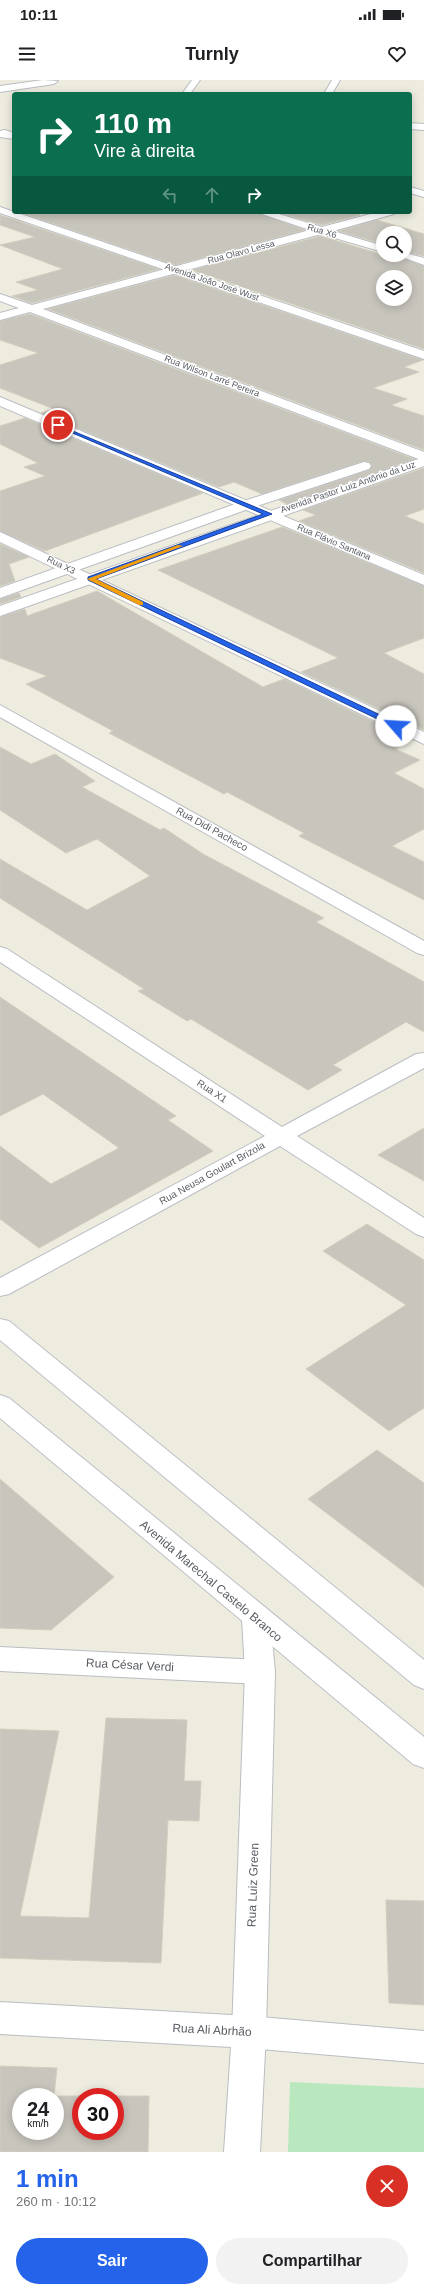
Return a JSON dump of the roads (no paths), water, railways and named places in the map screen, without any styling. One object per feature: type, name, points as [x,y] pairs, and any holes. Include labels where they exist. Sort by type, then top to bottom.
[{"type":"street","points":[[0,89],[55,80]]},
{"type":"street","points":[[47,91],[55,80]]},
{"type":"street","points":[[187,92],[196,80]]},
{"type":"street","points":[[329,92],[336,80]]},
{"type":"street","points":[[412,126],[424,127]]},
{"type":"street","points":[[6,135],[12,127]]},
{"type":"street","points":[[412,191],[424,194]]},
{"type":"street","points":[[0,201],[12,205]]},
{"type":"street","name":"Avenida João José Wust","points":[[0,210],[424,355]]},
{"type":"street","name":"Avenida João José Wust","points":[[39,214],[424,344]]},
{"type":"street","name":"Rua X6","points":[[267,214],[376,247]]},
{"type":"street","name":"Rua Olavo Lessa","points":[[0,317],[383,214]]},
{"type":"street","points":[[412,258],[424,262]]},
{"type":"street","name":"Rua Wilson Larré Pereira","points":[[0,297],[424,457]]},
{"type":"street","name":"Rua Flávio Santana","points":[[0,401],[424,580]]},
{"type":"street","name":"Avenida Pastor Luiz Antônio da Luz","points":[[0,593],[246,505],[424,446]]},
{"type":"street","name":"Avenida Pastor Luiz Antônio da Luz","points":[[0,611],[269,514],[424,461]]},
{"type":"street","name":"Rua X3","points":[[0,536],[424,739]]},
{"type":"street","name":"Rua Didi Pacheco","points":[[0,710],[424,949]]},
{"type":"street","name":"Rua X1","points":[[0,953],[424,1230]]},
{"type":"street","name":"Rua Neusa Goulart Brizola","points":[[0,1288],[424,1058]]},
{"type":"street","points":[[0,1327],[424,1677]]},
{"type":"street","name":"Avenida Marechal Castelo Branco","points":[[0,1404],[256,1618],[424,1755]]},
{"type":"street","name":"Rua Luiz Green","points":[[242,2152],[249,2032],[260,1672],[256,1618]]},
{"type":"street","name":"Rua César Verdi","points":[[0,1659],[260,1672]]},
{"type":"street","name":"Rua Ali Abrhão","points":[[0,2018],[249,2032],[424,2047]]}]
